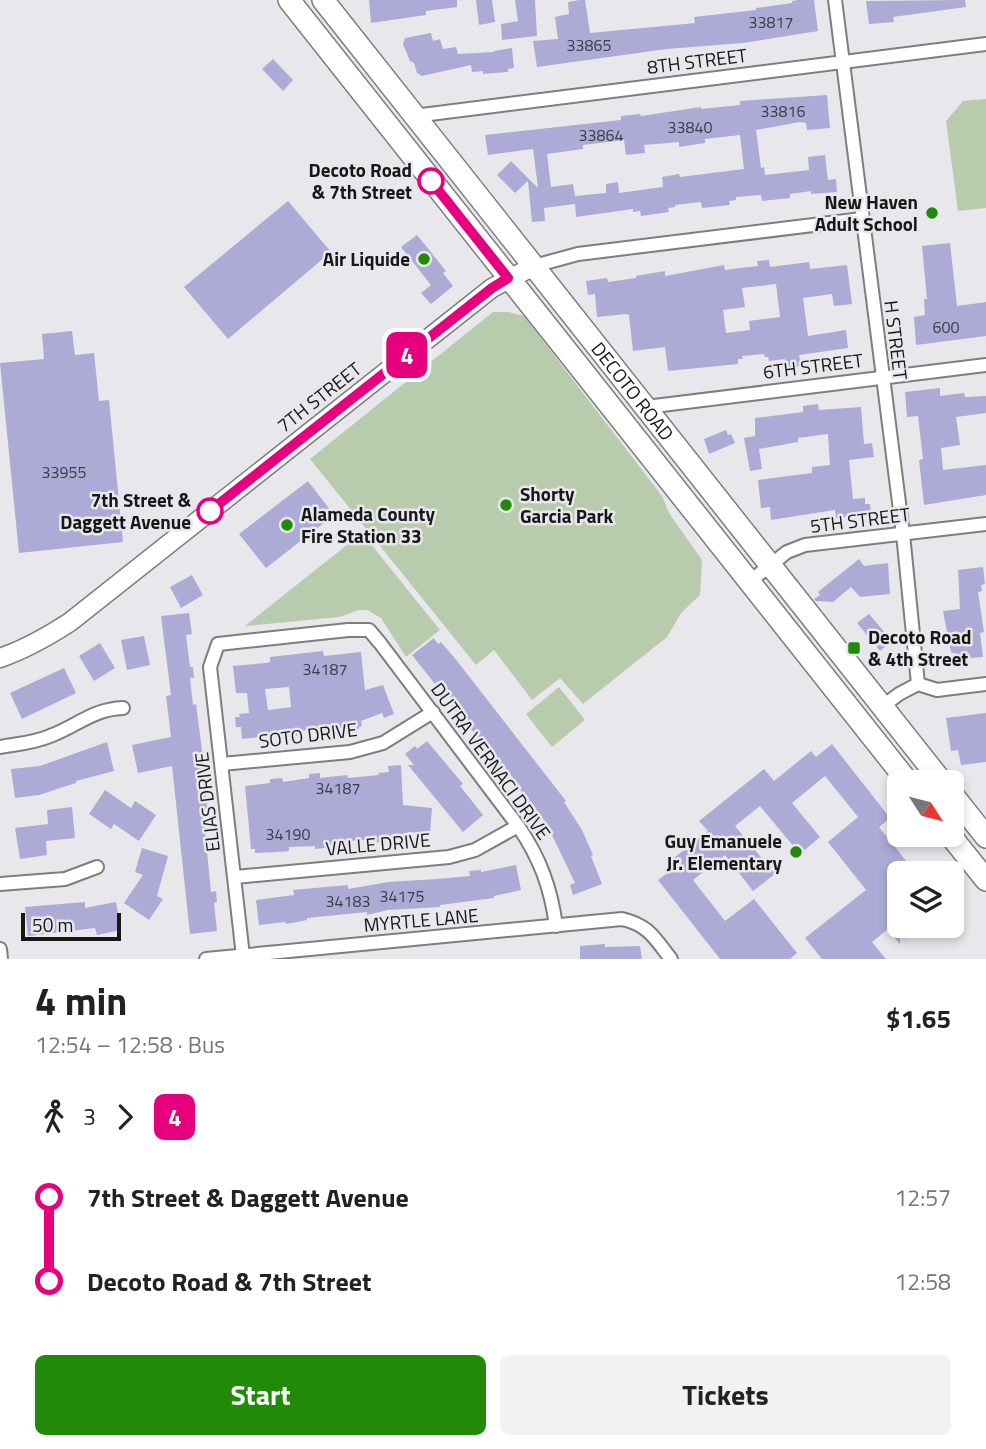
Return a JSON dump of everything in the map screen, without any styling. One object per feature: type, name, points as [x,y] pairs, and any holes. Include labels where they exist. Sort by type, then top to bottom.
[{"type":"main road","name":"DECOTO ROAD","points":[[289,0],[898,770]]},
{"type":"main road","name":"DECOTO ROAD","points":[[323,0],[932,770]]},
{"type":"main road","points":[[964,809],[986,837]]},
{"type":"main road","points":[[960,847],[986,880]]},
{"type":"street","name":"H STREET","points":[[835,0],[903,534],[918,684]]},
{"type":"street","name":"8TH STREET","points":[[414,116],[986,44]]},
{"type":"street","name":"7TH STREET","points":[[0,658],[46,639],[70,622],[508,278],[534,266],[578,254],[862,219]]},
{"type":"street","name":"6TH STREET","points":[[646,407],[986,365]]},
{"type":"street","name":"5TH STREET","points":[[749,582],[787,552],[805,545],[986,524]]},
{"type":"street","name":"DUTRA VERNACI DRIVE","points":[[218,644],[348,629],[369,630],[533,847],[553,899],[556,926]]},
{"type":"street","name":"ELIAS DRIVE","points":[[218,644],[210,667],[243,956]]},
{"type":"street","points":[[882,707],[918,684],[937,690],[986,684]]},
{"type":"street","points":[[0,747],[48,737],[90,715],[107,709],[123,708]]},
{"type":"street","name":"SOTO DRIVE","points":[[222,764],[350,752],[383,743],[433,712]]},
{"type":"street","name":"VALLE DRIVE","points":[[235,877],[449,857],[475,850],[518,826]]},
{"type":"street","points":[[0,884],[65,879],[97,866]]},
{"type":"street","name":"MYRTLE LANE","points":[[206,959],[622,919],[638,923],[649,930],[671,959]]},
{"type":"street","points":[[0,949],[1,959]]},
{"type":"green space","points":[[986,99],[986,208],[958,211],[946,121],[963,101]]},
{"type":"green space","name":"Shorty Garcia Park","points":[[493,312],[524,316],[662,496],[669,513],[702,560],[700,595],[681,613],[667,637],[583,704],[560,678],[532,700],[494,650],[476,665],[310,459]]},
{"type":"green space","points":[[362,533],[440,630],[406,657],[381,618],[367,610],[339,617],[245,626]]},
{"type":"green space","points":[[559,687],[585,720],[552,747],[526,714]]},
{"type":"building","points":[[369,0],[457,0],[457,7],[426,11],[426,15],[371,23]]},
{"type":"building","points":[[476,0],[492,0],[495,22],[479,25]]},
{"type":"building","points":[[515,0],[535,0],[537,36],[502,40],[501,24],[518,21]]},
{"type":"building","points":[[585,0],[590,33],[695,23],[694,17],[756,10],[798,0],[814,0],[818,31],[743,43],[667,49],[537,67],[533,41],[558,39],[555,17],[569,14],[568,2]]},
{"type":"building","points":[[965,0],[966,7],[893,17],[894,22],[869,24],[866,1]]},
{"type":"building","points":[[431,33],[433,41],[440,39],[443,49],[456,47],[458,54],[512,48],[514,68],[508,69],[508,72],[483,74],[483,71],[472,72],[471,65],[422,76],[417,73],[403,44],[405,38]]},
{"type":"building","points":[[273,59],[293,80],[283,91],[262,69]]},
{"type":"building","points":[[827,95],[830,128],[807,130],[806,123],[800,122],[756,130],[761,168],[764,167],[765,175],[809,170],[808,157],[825,155],[828,180],[836,179],[837,192],[811,194],[811,191],[790,194],[790,198],[762,201],[761,195],[736,197],[736,200],[729,201],[730,205],[702,208],[701,202],[675,205],[668,208],[669,212],[641,216],[640,211],[633,212],[633,209],[576,217],[575,204],[544,208],[545,221],[532,222],[528,181],[515,193],[497,175],[511,161],[538,188],[533,149],[488,155],[485,135],[621,120],[621,116],[740,105],[740,101]],"holes":[[[740,135],[744,169],[662,177],[663,187],[619,193],[618,182],[606,184],[606,193],[575,196],[573,184],[551,187],[547,154],[583,149],[583,145],[624,140],[626,155],[645,153],[644,145],[679,142],[679,147],[705,143],[705,139]]]},
{"type":"building","points":[[288,201],[331,252],[228,339],[184,287]]},
{"type":"building","name":"Air Liquide","points":[[417,235],[446,271],[443,273],[453,286],[431,304],[421,293],[431,285],[401,247]]},
{"type":"building","points":[[950,243],[957,306],[986,302],[986,336],[916,345],[914,317],[925,315],[924,299],[927,299],[922,246]]},
{"type":"building","points":[[769,260],[770,267],[809,262],[810,269],[847,265],[852,304],[834,306],[832,294],[803,298],[808,336],[846,330],[848,348],[799,355],[801,366],[786,368],[785,359],[769,361],[764,354],[742,356],[743,359],[738,359],[738,364],[668,371],[665,347],[633,351],[629,315],[597,317],[595,294],[588,295],[586,281],[607,278],[608,282],[665,271],[665,276],[724,265],[725,270],[758,266],[757,261]],"holes":[[[776,284],[780,317],[749,321],[750,330],[726,333],[723,310],[745,307],[742,288]]]},
{"type":"building","points":[[72,331],[75,355],[94,353],[99,401],[109,400],[123,542],[19,553],[0,363],[44,359],[42,334]]},
{"type":"building","points":[[940,388],[940,396],[964,393],[965,397],[986,396],[986,413],[956,417],[960,445],[941,448],[943,470],[986,465],[986,495],[924,505],[918,416],[907,417],[905,392]]},
{"type":"building","points":[[818,404],[819,410],[861,407],[864,444],[872,443],[874,457],[849,460],[853,499],[865,498],[865,504],[870,504],[871,515],[836,518],[835,510],[771,520],[770,507],[761,508],[758,480],[812,473],[812,467],[830,465],[828,434],[798,438],[798,442],[759,449],[762,469],[750,471],[744,438],[755,436],[755,418],[803,412],[803,406]]},
{"type":"building","points":[[726,430],[735,443],[709,454],[704,439]]},
{"type":"building","name":"Alameda County Fire Station 33","points":[[308,481],[334,515],[266,568],[239,534]]},
{"type":"building","points":[[859,559],[864,566],[888,563],[890,594],[860,597],[851,587],[833,602],[814,599],[820,595],[818,592]]},
{"type":"building","points":[[983,567],[985,584],[981,585],[982,591],[978,592],[984,632],[980,633],[983,657],[957,659],[956,654],[951,652],[943,611],[960,609],[958,570]]},
{"type":"building","points":[[192,575],[203,595],[181,608],[170,587]]},
{"type":"building","points":[[189,613],[192,634],[186,635],[194,678],[190,678],[203,758],[200,758],[208,812],[203,812],[211,892],[216,891],[217,902],[214,903],[217,931],[190,934],[172,766],[138,773],[132,745],[171,737],[166,696],[171,695],[161,616]]},
{"type":"building","points":[[869,614],[892,641],[880,651],[857,623]]},
{"type":"building","points":[[144,636],[150,665],[127,670],[121,640]]},
{"type":"building","points":[[434,638],[438,644],[441,642],[457,661],[566,801],[564,802],[582,830],[593,855],[591,856],[602,884],[573,895],[570,885],[575,883],[551,833],[553,832],[520,790],[522,788],[451,706],[455,703],[438,681],[435,684],[412,655]]},
{"type":"building","points":[[100,643],[115,668],[94,681],[79,656]]},
{"type":"building","points":[[323,651],[324,656],[361,652],[365,690],[383,685],[394,714],[384,718],[382,713],[361,721],[362,726],[359,729],[324,734],[324,729],[297,731],[297,736],[286,737],[286,734],[242,739],[241,727],[236,727],[235,717],[249,713],[247,693],[236,693],[233,666],[266,663],[270,662],[270,657]],"holes":[[[289,687],[291,707],[268,710],[265,689]]]},
{"type":"building","points":[[64,668],[76,693],[22,719],[10,693]]},
{"type":"building","points":[[986,713],[986,762],[961,765],[958,750],[951,751],[946,718]]},
{"type":"building","points":[[427,741],[463,784],[460,786],[483,815],[463,832],[408,765],[414,765],[405,754]]},
{"type":"building","points":[[107,742],[114,771],[39,795],[15,798],[11,769],[40,766]]},
{"type":"building","points":[[832,744],[887,814],[887,820],[879,827],[887,837],[887,847],[895,847],[906,861],[887,861],[887,930],[872,942],[886,959],[822,959],[805,938],[866,890],[828,842],[858,817],[825,776],[792,803],[820,837],[800,854],[760,806],[735,826],[775,874],[753,891],[725,855],[693,880],[725,921],[754,899],[797,953],[790,959],[720,959],[658,880],[675,867],[670,861],[708,831],[699,821],[764,769],[774,781],[811,751],[816,757]]},
{"type":"building","points":[[401,765],[403,805],[432,808],[430,833],[407,832],[408,834],[396,835],[396,840],[369,843],[369,840],[343,841],[344,846],[315,849],[315,846],[289,847],[289,851],[255,853],[255,849],[251,849],[245,786],[270,783],[270,779],[282,778],[283,782],[309,778],[309,774],[320,773],[320,778],[379,775],[378,773],[389,772],[388,766]]},
{"type":"building","points":[[105,790],[131,808],[135,801],[156,815],[139,841],[114,824],[111,829],[89,814]]},
{"type":"building","points":[[72,807],[75,838],[46,841],[47,855],[20,859],[15,828],[48,824],[47,810]]},
{"type":"building","points":[[142,848],[168,856],[157,896],[163,899],[149,920],[124,903],[143,875],[135,872]]},
{"type":"building","points":[[516,865],[521,890],[494,898],[440,907],[388,910],[367,915],[367,912],[307,918],[286,924],[259,925],[256,900],[294,895],[293,890],[348,885],[348,889],[388,882],[470,876],[469,871],[481,872]]},
{"type":"building","points":[[85,902],[85,908],[116,902],[121,930],[97,935],[95,928],[28,936],[25,907]]},
{"type":"building","points":[[605,944],[605,947],[640,946],[642,959],[580,959],[580,946]]},
{"type":"bus line","name":"4","points":[[210,511],[508,278],[431,181]]},
{"type":"place","name":"Decoto Road & 7th Street","points":[[431,181]]},
{"type":"place","name":"New Haven Adult School","points":[[932,213]]},
{"type":"place","name":"Air Liquide","points":[[424,259]]},
{"type":"place","name":"Shorty Garcia Park","points":[[506,505]]},
{"type":"place","name":"7th Street & Daggett Avenue","points":[[210,511]]},
{"type":"place","name":"Alameda County Fire Station 33","points":[[287,525]]},
{"type":"place","name":"Decoto Road & 4th Street","points":[[854,648]]},
{"type":"place","name":"Guy Emanuele Jr. Elementary","points":[[796,852]]}]
